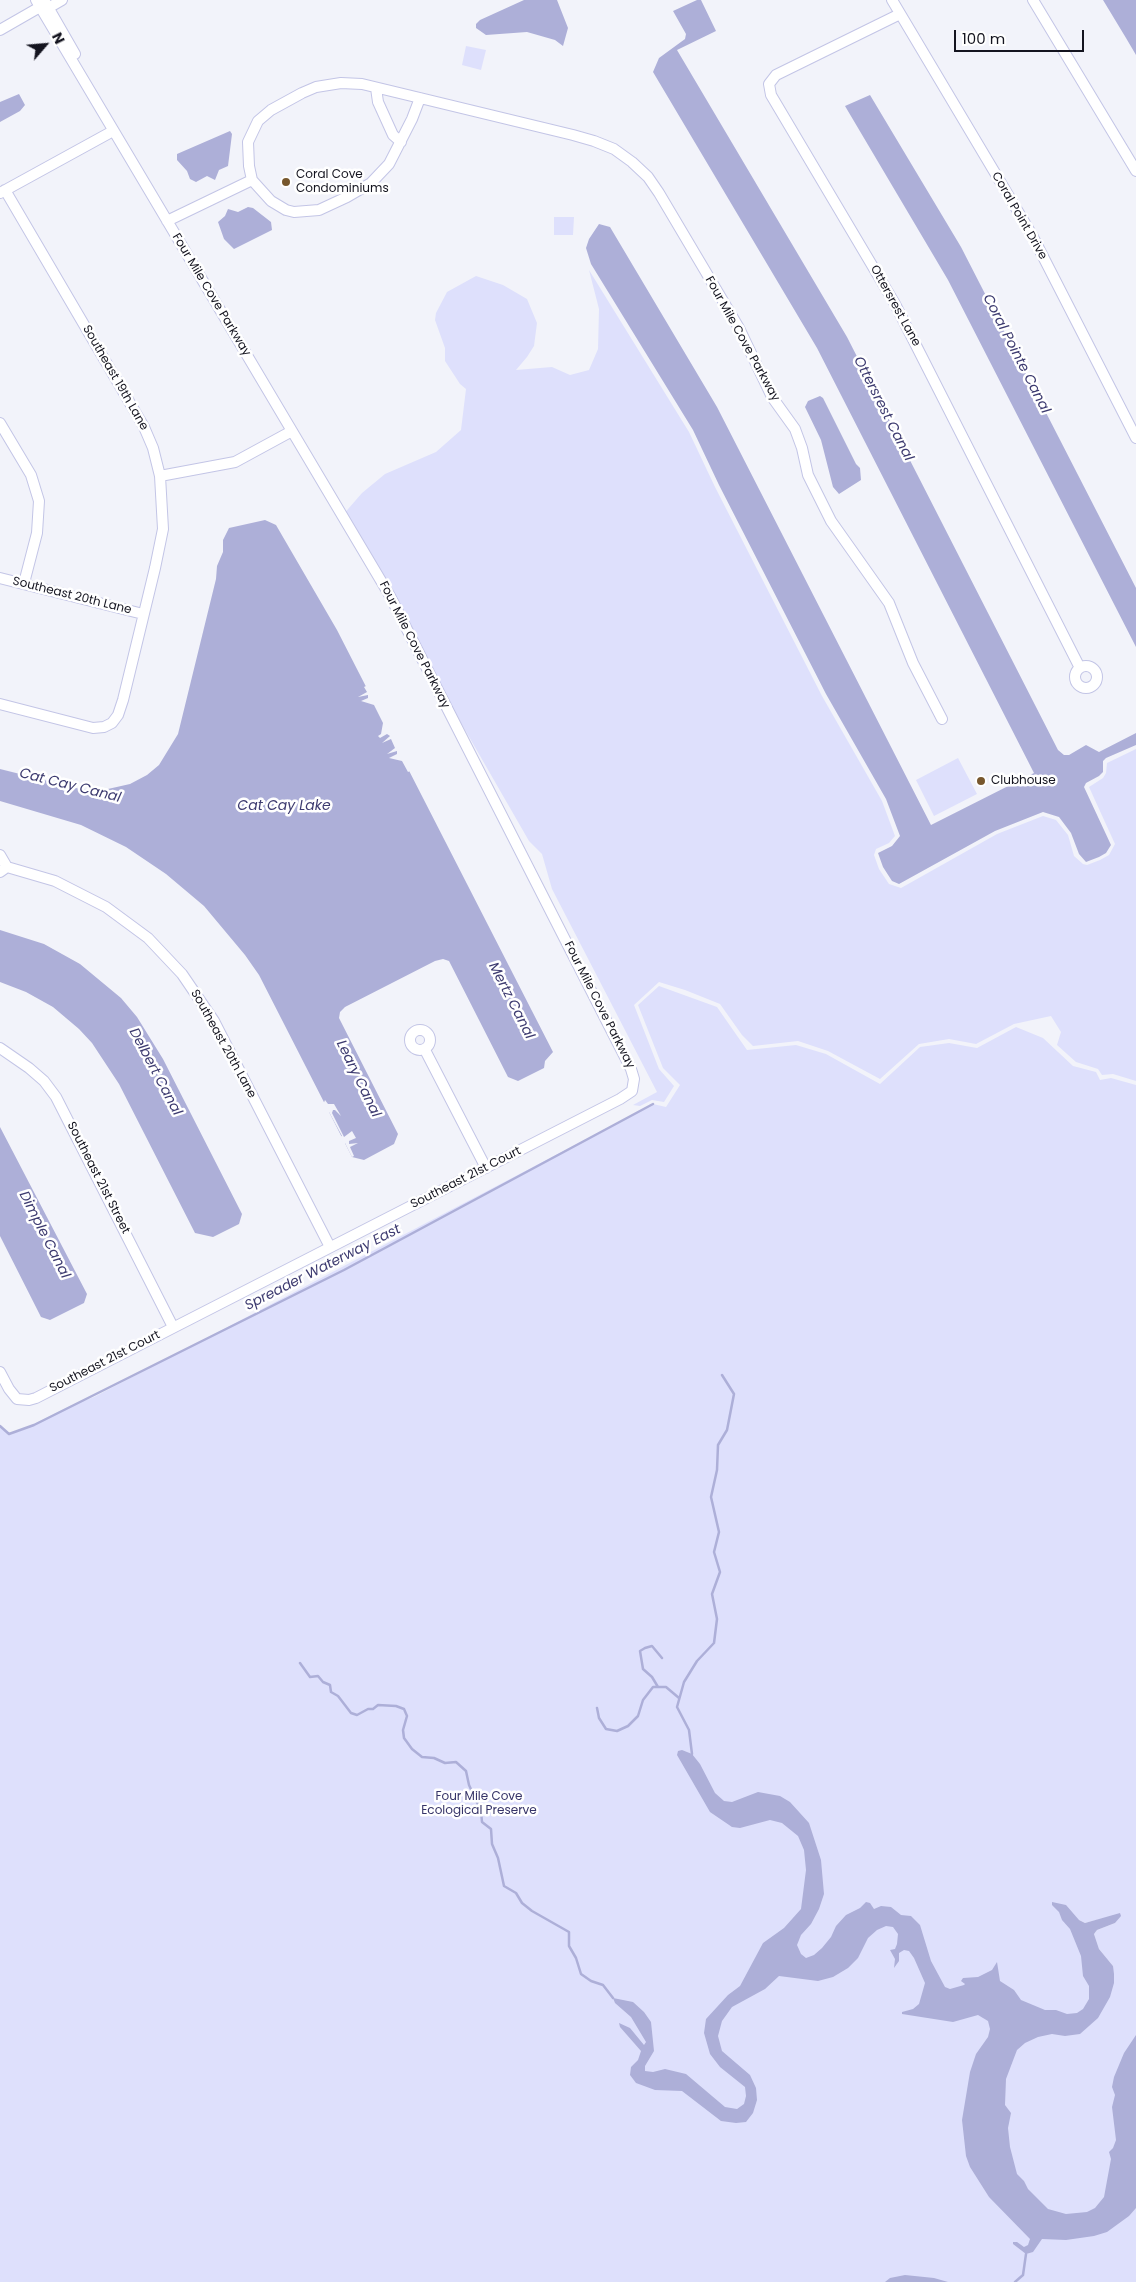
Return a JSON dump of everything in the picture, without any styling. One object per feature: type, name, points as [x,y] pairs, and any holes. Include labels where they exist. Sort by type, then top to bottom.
[{"type":"street","points":[[0,30],[41,4],[62,0]]},
{"type":"street","name":"Coral Point Drive","points":[[892,0],[1032,236],[1136,438]]},
{"type":"street","points":[[1033,0],[1136,171]]},
{"type":"street","name":"Four Mile Cove Parkway","points":[[41,4],[65,36],[103,114],[390,596],[631,1069],[634,1083]]},
{"type":"street","name":"Ottersrest Lane","points":[[900,14],[776,74],[769,84],[771,95],[895,304],[1080,668]]},
{"type":"street","name":"Four Mile Cove Parkway","points":[[167,220],[252,180],[249,166],[248,142],[254,125],[266,113],[302,93],[324,85],[346,83],[420,98],[604,144],[626,157],[648,177],[659,193],[739,328],[772,396],[795,428],[808,475],[831,521],[889,603],[913,663],[942,719]]},
{"type":"street","points":[[376,88],[378,102],[393,135],[400,142]]},
{"type":"street","points":[[252,180],[278,206],[294,212],[312,212],[347,197],[371,183],[389,164],[420,98]]},
{"type":"street","points":[[3,191],[113,131]]},
{"type":"street","name":"Southeast 19th Lane","points":[[0,704],[93,728],[109,726],[116,719],[163,529],[160,476],[153,448],[135,409],[3,191]]},
{"type":"street","points":[[0,423],[31,475],[39,501],[38,533],[24,583]]},
{"type":"street","points":[[160,476],[235,462],[292,431]]},
{"type":"street","name":"Southeast 20th Lane","points":[[0,578],[143,614]]},
{"type":"street","name":"Southeast 20th Lane","points":[[0,855],[4,870],[55,881],[106,907],[148,938],[178,969],[198,994],[214,1021],[330,1247]]},
{"type":"street","name":"Southeast 21st Street","points":[[0,1048],[30,1068],[44,1081],[56,1097],[173,1327]]},
{"type":"street","points":[[424,1050],[486,1168]]},
{"type":"street","name":"Southeast 21st Court","points":[[0,1372],[13,1395],[23,1400],[36,1398],[624,1097],[632,1091],[634,1083]]},
{"type":"green space","points":[[466,46],[486,50],[481,70],[462,65]]},
{"type":"green space","points":[[554,217],[574,217],[573,235],[554,235]]},
{"type":"green space","points":[[589,270],[689,432],[715,487],[822,696],[882,801],[895,836],[889,843],[876,849],[874,855],[879,869],[889,884],[901,888],[997,834],[1043,816],[1056,820],[1068,835],[1074,856],[1083,864],[1087,865],[1100,860],[1109,855],[1115,844],[1089,787],[1103,778],[1106,773],[1107,763],[1136,749],[1136,1081],[1113,1074],[1102,1075],[1098,1069],[1076,1062],[1057,1045],[1061,1032],[1051,1016],[1014,1024],[976,1044],[949,1039],[919,1044],[880,1079],[828,1051],[798,1041],[753,1046],[742,1035],[720,1004],[659,982],[634,1005],[659,1069],[674,1086],[664,1102],[652,1100],[640,1106],[633,1105],[657,1092],[552,889],[542,854],[529,841],[342,516],[362,493],[385,474],[436,452],[461,430],[466,389],[460,384],[445,361],[445,348],[435,320],[436,313],[447,292],[476,276],[503,285],[527,299],[537,323],[534,346],[516,370],[552,367],[570,375],[589,370],[598,349],[599,309]]},
{"type":"green space","points":[[958,758],[977,794],[934,816],[916,780]]},
{"type":"green space","name":"Four Mile Cove Ecological Preserve","points":[[659,986],[717,1007],[747,1050],[796,1045],[826,1054],[880,1084],[920,1047],[949,1043],[977,1048],[1016,1027],[1043,1038],[1073,1066],[1096,1072],[1100,1080],[1111,1078],[1136,1085],[1136,2282],[0,2282],[0,1426],[9,1434],[20,1431],[70,1406],[94,1397],[653,1104],[666,1107],[680,1085],[663,1068],[638,1005]],"holes":[[[1120,1914],[1115,1923],[1097,1930],[1094,1934],[1099,1949],[1113,1966],[1113,1985],[1079,1920],[1085,1923]]]},
{"type":"water","points":[[524,0],[557,0],[568,28],[563,46],[555,40],[527,32],[486,35],[476,28],[476,24],[480,20]]},
{"type":"water","name":"Ottersrest Canal","points":[[701,0],[716,31],[677,50],[847,337],[1058,750],[1064,755],[1069,755],[1086,745],[1099,752],[1136,733],[1136,745],[1106,758],[1103,761],[1103,772],[1086,783],[1084,787],[1111,845],[1106,853],[1099,857],[1086,862],[1079,854],[1071,833],[1059,817],[1043,812],[995,831],[899,884],[892,881],[883,867],[878,853],[892,846],[900,836],[886,799],[826,694],[719,485],[693,430],[591,264],[586,248],[589,239],[599,224],[610,227],[717,407],[931,825],[1034,773],[817,348],[653,72],[659,58],[685,39],[686,34],[673,11]]},
{"type":"water","points":[[1103,0],[1136,0],[1136,55],[1126,38]]},
{"type":"water","points":[[19,94],[25,105],[20,111],[0,122],[0,102]]},
{"type":"water","points":[[870,95],[961,247],[1136,588],[1136,647],[948,280],[845,106]]},
{"type":"water","points":[[230,131],[232,134],[228,166],[219,170],[215,180],[207,176],[196,182],[190,179],[187,171],[177,160],[177,154]]},
{"type":"water","points":[[248,207],[253,208],[271,222],[272,230],[234,249],[224,239],[218,222],[225,216],[228,209],[238,212]]},
{"type":"water","points":[[820,396],[823,398],[856,464],[860,468],[861,480],[839,494],[833,487],[821,440],[805,407],[808,401]]},
{"type":"water","name":"Cat Cay Lake","points":[[265,520],[276,525],[337,630],[553,1052],[545,1061],[544,1068],[518,1081],[508,1077],[449,961],[443,959],[435,961],[345,1007],[340,1012],[339,1018],[398,1134],[394,1144],[364,1160],[352,1157],[259,975],[245,955],[204,906],[166,874],[126,847],[81,825],[0,801],[0,769],[80,789],[99,791],[130,784],[147,775],[159,765],[178,734],[216,579],[217,566],[223,552],[223,540],[229,528]]},
{"type":"water","name":"Delbert Canal","points":[[0,930],[44,944],[80,964],[121,998],[137,1017],[163,1059],[242,1214],[239,1224],[213,1237],[195,1233],[119,1084],[92,1043],[53,1007],[26,992],[0,982]]},
{"type":"water","name":"Dimple Canal","points":[[0,1127],[87,1294],[84,1303],[50,1320],[41,1317],[0,1236]]},
{"type":"water","points":[[682,1750],[692,1754],[700,1764],[715,1793],[724,1801],[732,1802],[758,1792],[780,1796],[790,1802],[809,1823],[821,1860],[824,1894],[819,1909],[811,1924],[801,1935],[797,1945],[801,1954],[806,1958],[814,1955],[822,1948],[831,1937],[836,1926],[846,1915],[860,1908],[866,1902],[870,1903],[874,1909],[881,1906],[891,1907],[901,1915],[911,1916],[920,1925],[931,1961],[945,1987],[950,1989],[964,1985],[961,1981],[963,1978],[978,1977],[992,1970],[997,1962],[1000,1981],[1014,1990],[1021,2000],[1045,2010],[1056,2010],[1067,2014],[1077,2013],[1083,2009],[1089,1999],[1089,1986],[1083,1976],[1081,1956],[1070,1929],[1052,1905],[1052,1902],[1066,1905],[1079,1920],[1085,1923],[1120,1913],[1121,1916],[1115,1923],[1097,1930],[1094,1934],[1099,1949],[1113,1966],[1114,1974],[1114,1983],[1110,1997],[1098,2018],[1080,2034],[1065,2036],[1052,2034],[1038,2037],[1025,2043],[1017,2050],[1006,2079],[1005,2105],[1011,2113],[1008,2128],[1010,2147],[1017,2174],[1024,2181],[1028,2189],[1048,2209],[1066,2214],[1087,2212],[1095,2208],[1104,2197],[1111,2159],[1109,2152],[1116,2140],[1112,2107],[1115,2095],[1112,2087],[1114,2077],[1124,2053],[1136,2035],[1136,2208],[1129,2216],[1107,2232],[1094,2236],[1066,2240],[1042,2239],[1033,2252],[1026,2254],[1013,2244],[1013,2242],[1017,2242],[1024,2247],[1028,2245],[1030,2239],[989,2197],[970,2167],[966,2156],[962,2120],[970,2072],[976,2054],[988,2037],[990,2029],[988,2021],[978,2015],[953,2022],[902,2014],[902,2012],[913,2009],[919,2004],[925,1983],[909,1951],[904,1950],[899,1953],[899,1961],[894,1968],[895,1959],[890,1950],[895,1949],[898,1934],[893,1927],[886,1926],[877,1930],[868,1938],[858,1958],[848,1968],[833,1977],[818,1981],[779,1976],[765,1989],[732,2007],[722,2021],[718,2036],[722,2051],[750,2075],[756,2088],[757,2100],[753,2113],[746,2122],[721,2121],[682,2091],[655,2090],[636,2083],[630,2075],[631,2067],[638,2060],[641,2051],[620,2027],[619,2023],[630,2028],[644,2045],[646,2042],[631,2017],[615,2003],[613,1998],[633,2002],[651,2022],[654,2051],[645,2066],[645,2071],[653,2072],[665,2069],[686,2074],[725,2107],[737,2109],[744,2104],[746,2096],[745,2087],[720,2067],[710,2054],[704,2033],[706,2019],[728,1995],[740,1986],[763,1943],[784,1928],[801,1909],[806,1870],[804,1850],[798,1836],[782,1823],[770,1820],[740,1828],[732,1827],[710,1812],[677,1755],[678,1751]]},
{"type":"water","points":[[905,2275],[934,2278],[948,2282],[885,2282],[890,2278]]},
{"type":"pier","points":[[368,685],[410,771],[408,772],[402,761],[389,758],[397,754],[397,751],[387,754],[395,748],[391,739],[382,743],[390,736],[387,734],[380,738],[378,736],[381,734],[383,723],[374,705],[361,701],[368,698],[368,695],[358,697],[367,692],[364,687]]},
{"type":"pier","points":[[325,1100],[328,1104],[334,1104],[341,1116],[333,1110],[332,1113],[344,1137],[352,1131],[356,1138],[349,1141],[349,1144],[358,1143],[350,1147],[354,1156],[352,1157],[345,1143],[343,1144],[339,1137],[342,1136],[329,1112],[327,1113],[323,1105]]},
{"type":"waterway","name":"Spreader Waterway East","points":[[0,1426],[9,1434],[34,1425],[344,1270],[653,1104]]},
{"type":"waterway","points":[[692,1754],[689,1730],[677,1707],[684,1682],[697,1661],[714,1643],[717,1619],[712,1594],[720,1572],[714,1552],[719,1532],[711,1497],[717,1470],[718,1445],[727,1430],[734,1394],[722,1375]]},
{"type":"waterway","points":[[658,1687],[652,1677],[643,1669],[640,1651],[652,1646],[662,1658]]},
{"type":"waterway","points":[[300,1663],[310,1677],[318,1676],[323,1682],[330,1685],[331,1692],[338,1696],[351,1713],[357,1715],[378,1705],[396,1706],[404,1709],[407,1716],[403,1730],[404,1738],[412,1749],[422,1757],[434,1758],[445,1763],[456,1762],[466,1771],[469,1785],[481,1811],[482,1822],[491,1829],[492,1844],[498,1858],[504,1886],[516,1893],[522,1903],[532,1911],[569,1932],[569,1946],[576,1958],[581,1974],[591,1981],[603,1985],[613,1998]]},
{"type":"waterway","points":[[597,1708],[599,1718],[606,1729],[617,1731],[628,1726],[638,1716],[643,1700],[653,1687],[666,1687],[679,1698]]},
{"type":"waterway","points":[[1015,2282],[1023,2275],[1026,2254]]},
{"type":"place","name":"Coral Cove Condominiums","points":[[286,182]]},
{"type":"place","name":"Clubhouse","points":[[981,781]]},
{"type":"water label","name":"Coral Pointe Canal","points":[[1016,354]]},
{"type":"water label","name":"Cat Cay Canal","points":[[70,786]]},
{"type":"water label","name":"Mertz Canal","points":[[511,1001]]},
{"type":"water label","name":"Leary Canal","points":[[358,1079]]}]
